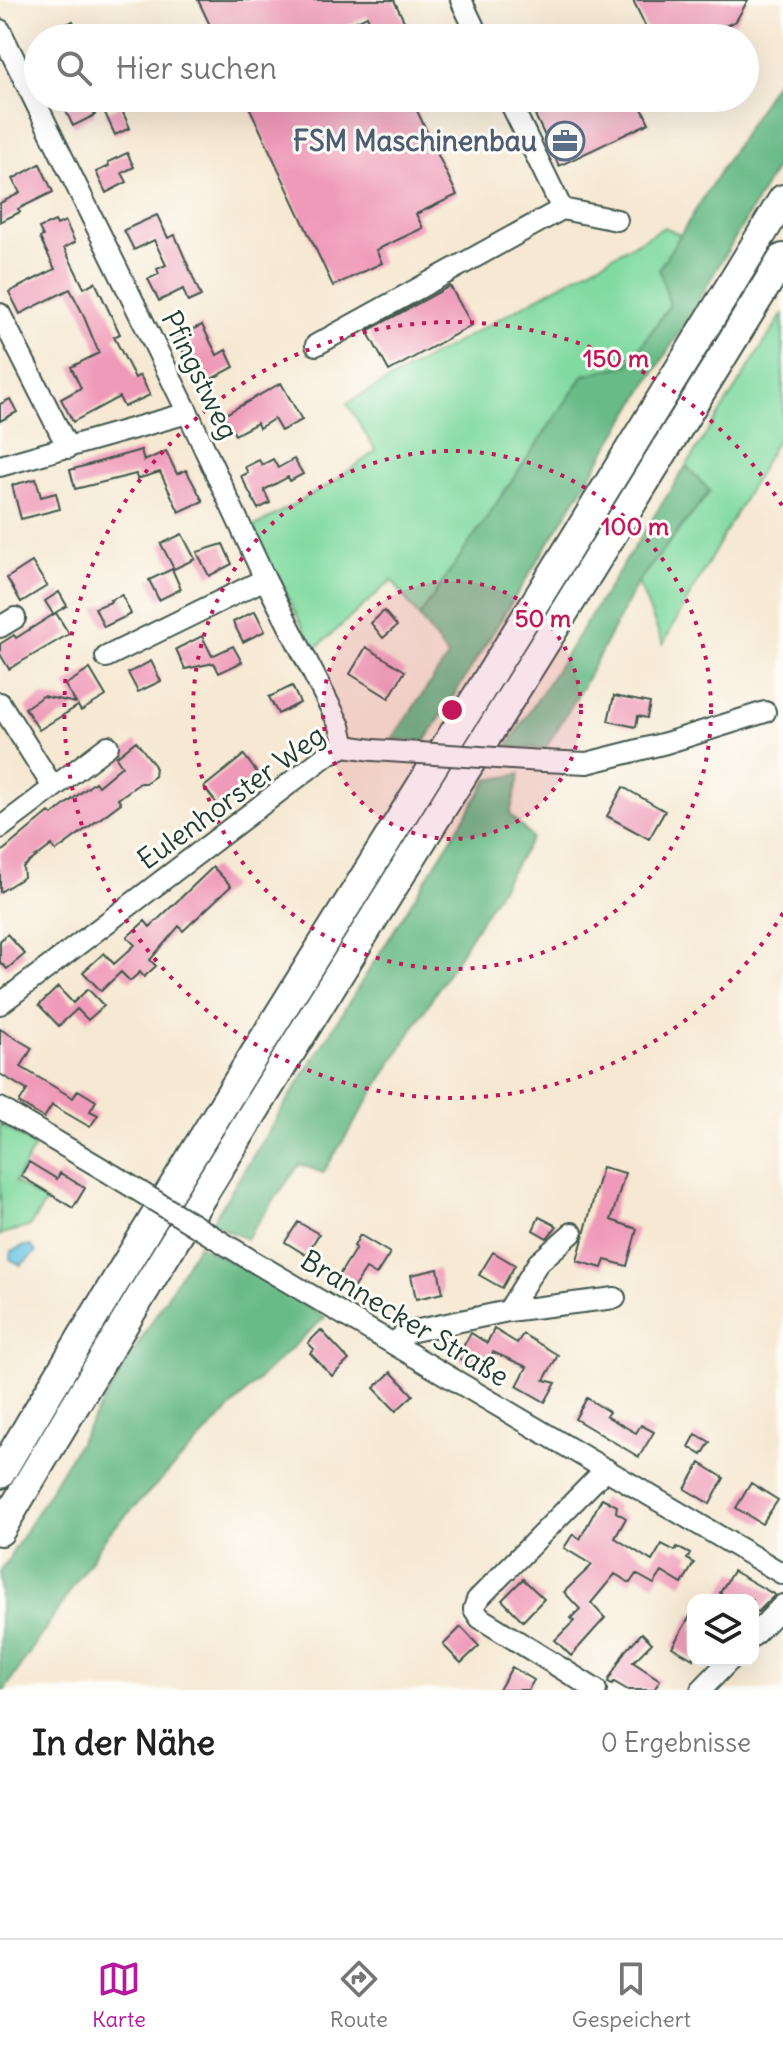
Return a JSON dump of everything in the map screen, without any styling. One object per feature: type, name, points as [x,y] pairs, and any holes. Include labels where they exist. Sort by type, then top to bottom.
[{"type":"highway","points":[[0,1474],[126,1261],[590,517],[783,199]]},
{"type":"highway","points":[[0,1531],[340,971],[594,567],[783,258]]},
{"type":"street","points":[[461,0],[472,24]]},
{"type":"street","name":"Pfingstweg","points":[[0,30],[24,79]]},
{"type":"street","name":"Pfingstweg","points":[[40,112],[188,413],[265,579],[340,726],[345,746]]},
{"type":"street","points":[[515,112],[562,209]]},
{"type":"street","points":[[316,345],[562,209],[617,220]]},
{"type":"street","points":[[0,314],[68,448]]},
{"type":"street","points":[[0,466],[188,413]]},
{"type":"street","points":[[106,657],[265,579]]},
{"type":"street","points":[[0,703],[53,787]]},
{"type":"street","name":"Eulenhorster Weg","points":[[0,1004],[327,755],[345,746],[587,763],[666,743],[765,712]]},
{"type":"street","points":[[0,828],[108,746]]},
{"type":"street","name":"Brannecker Straße","points":[[0,1108],[783,1574]]},
{"type":"street","points":[[508,1311],[538,1263],[572,1233]]},
{"type":"street","points":[[394,1342],[409,1332],[508,1311],[615,1298]]},
{"type":"street","points":[[596,1690],[480,1618],[474,1609],[477,1600],[606,1469]]},
{"type":"street","points":[[759,1630],[783,1605]]},
{"type":"street","points":[[701,1690],[724,1666]]},
{"type":"green space","points":[[783,70],[783,156],[682,328],[425,742],[392,739],[448,657],[419,617],[584,375],[628,365],[670,305],[659,269]]},
{"type":"green space","points":[[665,227],[680,235],[659,269],[670,304],[628,365],[584,375],[419,617],[392,580],[314,650],[253,527],[329,485],[376,451],[347,403]]},
{"type":"green space","points":[[783,314],[783,429],[663,644],[638,582],[710,492],[686,466]]},
{"type":"green space","points":[[686,466],[710,491],[638,582],[579,693],[545,749],[507,747]]},
{"type":"green space","points":[[520,774],[510,814],[532,838],[323,1173],[300,1164],[246,1239],[211,1223],[488,780]]},
{"type":"green space","points":[[0,1124],[35,1146],[15,1182],[46,1202],[29,1227],[0,1236]]},
{"type":"green space","points":[[198,1245],[249,1271],[325,1317],[267,1371],[107,1535],[5,1690],[0,1690],[0,1573]]},
{"type":"water","points":[[31,1246],[36,1252],[21,1265],[10,1259],[12,1251]]},
{"type":"building","points":[[198,0],[394,0],[406,24],[371,24],[367,16],[350,24],[209,24]]},
{"type":"building","points":[[633,0],[748,0],[736,21],[730,24],[644,24]]},
{"type":"building","points":[[66,112],[93,112],[95,115],[73,126]]},
{"type":"building","points":[[123,112],[130,128],[115,135],[105,113]]},
{"type":"building","points":[[252,112],[418,112],[457,195],[416,214],[423,228],[376,250],[382,263],[333,286]]},
{"type":"building","points":[[534,112],[644,112],[649,123],[559,166]]},
{"type":"building","points":[[127,153],[134,167],[122,173],[127,182],[106,193],[96,172]]},
{"type":"building","points":[[40,164],[53,192],[18,209],[20,212],[0,222],[0,203],[20,193],[13,179]]},
{"type":"building","points":[[157,215],[168,238],[175,235],[201,296],[188,302],[183,289],[159,301],[148,279],[159,274],[157,269],[166,265],[154,240],[134,250],[124,230]]},
{"type":"building","points":[[55,221],[57,225],[65,221],[75,242],[64,248],[84,288],[95,282],[120,334],[114,337],[135,378],[140,375],[150,395],[124,407],[119,397],[73,422],[61,399],[81,388],[71,367],[99,353],[82,312],[70,289],[20,314],[9,292],[55,269],[40,238],[43,236],[39,228]]},
{"type":"building","points":[[450,286],[472,325],[389,371],[367,331]]},
{"type":"building","points":[[202,325],[217,355],[226,350],[234,367],[208,381],[194,354],[186,358],[176,337]]},
{"type":"building","points":[[281,383],[302,420],[281,431],[274,419],[259,428],[257,423],[235,435],[224,415]]},
{"type":"building","points":[[10,399],[17,412],[0,421],[0,404]]},
{"type":"building","points":[[141,450],[144,461],[166,451],[177,474],[186,470],[203,501],[179,512],[160,472],[137,479],[136,474],[75,489],[70,470]]},
{"type":"building","points":[[273,459],[278,468],[294,459],[303,474],[290,481],[288,477],[264,490],[270,503],[258,509],[241,476],[248,473],[245,467],[259,460],[262,465]]},
{"type":"building","points":[[36,479],[41,497],[56,493],[60,509],[21,519],[12,485]]},
{"type":"building","points":[[182,534],[195,559],[174,569],[161,544]]},
{"type":"building","points":[[223,544],[232,564],[209,576],[197,552]]},
{"type":"building","points":[[32,562],[47,586],[21,602],[7,578]]},
{"type":"building","points":[[172,569],[181,589],[159,600],[149,580]]},
{"type":"building","points":[[59,592],[67,606],[53,614],[45,601]]},
{"type":"building","points":[[122,595],[131,614],[104,627],[95,608]]},
{"type":"building","points":[[255,611],[265,631],[243,642],[233,622]]},
{"type":"building","points":[[384,611],[397,626],[383,638],[371,623]]},
{"type":"building","points":[[56,613],[69,634],[9,669],[0,654],[0,644],[14,635],[16,638]]},
{"type":"building","points":[[202,636],[212,656],[233,646],[242,662],[219,673],[214,663],[185,669],[176,649]]},
{"type":"building","points":[[366,647],[405,671],[389,698],[350,674]]},
{"type":"building","points":[[151,661],[161,681],[138,692],[128,673]]},
{"type":"building","points":[[90,669],[106,696],[81,711],[78,706],[39,730],[25,708],[43,696],[76,703],[65,685]]},
{"type":"building","points":[[292,686],[300,703],[278,714],[269,697]]},
{"type":"building","points":[[614,696],[650,703],[647,718],[638,716],[636,727],[608,721]]},
{"type":"building","points":[[136,741],[155,766],[154,777],[118,799],[121,803],[56,851],[52,845],[23,867],[24,877],[0,892],[0,853],[49,812],[52,815],[95,782],[98,786],[122,766],[116,757]]},
{"type":"building","points":[[244,755],[258,774],[218,805],[204,787]]},
{"type":"building","points":[[623,787],[665,811],[649,839],[607,816]]},
{"type":"building","points":[[213,867],[231,886],[183,931],[179,926],[150,960],[156,966],[144,977],[140,972],[130,981],[121,972],[101,991],[83,972],[104,953],[114,964],[135,945],[127,937],[145,921],[150,927]]},
{"type":"building","points":[[7,934],[25,954],[7,969],[0,962],[0,941]]},
{"type":"building","points":[[58,987],[73,1003],[88,989],[104,1006],[88,1020],[77,1009],[59,1026],[39,1005]]},
{"type":"building","points":[[0,1029],[32,1048],[21,1067],[73,1098],[78,1090],[96,1101],[90,1111],[98,1115],[90,1127],[52,1105],[44,1118],[19,1103],[27,1090],[0,1074]]},
{"type":"building","points":[[29,1162],[57,1179],[60,1173],[85,1188],[73,1208],[21,1176]]},
{"type":"building","points":[[602,1167],[625,1173],[611,1220],[637,1229],[627,1266],[605,1260],[602,1268],[577,1261]]},
{"type":"building","points":[[539,1217],[557,1226],[547,1238],[533,1230]]},
{"type":"building","points":[[298,1222],[319,1234],[306,1255],[285,1242]]},
{"type":"building","points":[[360,1235],[390,1253],[376,1275],[366,1269],[352,1290],[336,1280],[356,1248],[354,1246]]},
{"type":"building","points":[[493,1252],[515,1265],[502,1288],[479,1275]]},
{"type":"building","points":[[438,1269],[443,1293],[416,1299],[411,1275]]},
{"type":"building","points":[[494,1329],[517,1343],[523,1334],[558,1355],[544,1380],[556,1383],[545,1402],[517,1386],[527,1367],[493,1352],[482,1372],[457,1357],[471,1333],[487,1343]]},
{"type":"building","points":[[321,1330],[349,1360],[332,1376],[310,1353],[314,1349],[308,1343]]},
{"type":"building","points":[[391,1372],[413,1395],[396,1411],[374,1388]]},
{"type":"building","points":[[587,1398],[609,1412],[606,1416],[636,1433],[641,1425],[654,1432],[639,1457],[575,1419]]},
{"type":"building","points":[[696,1434],[710,1442],[702,1455],[689,1447]]},
{"type":"building","points":[[700,1463],[724,1478],[710,1504],[685,1489]]},
{"type":"building","points":[[751,1483],[778,1500],[762,1524],[736,1508]]},
{"type":"building","points":[[602,1498],[617,1506],[616,1512],[626,1518],[615,1538],[652,1561],[662,1544],[690,1554],[687,1559],[694,1563],[682,1584],[662,1572],[654,1584],[636,1574],[630,1583],[615,1574],[591,1603],[605,1618],[571,1656],[555,1640],[574,1621],[571,1618],[580,1609],[564,1592],[592,1565],[564,1548],[573,1534],[580,1539]]},
{"type":"building","points":[[733,1571],[775,1595],[759,1611],[759,1594],[720,1593]]},
{"type":"building","points":[[523,1579],[544,1599],[523,1621],[502,1600]]},
{"type":"building","points":[[687,1621],[687,1656],[672,1647]]},
{"type":"building","points":[[461,1627],[479,1646],[461,1663],[443,1645]]},
{"type":"building","points":[[642,1633],[652,1643],[633,1662],[660,1680],[654,1690],[628,1690],[608,1682],[625,1651]]},
{"type":"building","points":[[512,1667],[534,1680],[528,1690],[499,1690]]},
{"type":"place","name":"FSM Maschinenbau","points":[[565,141]]}]
